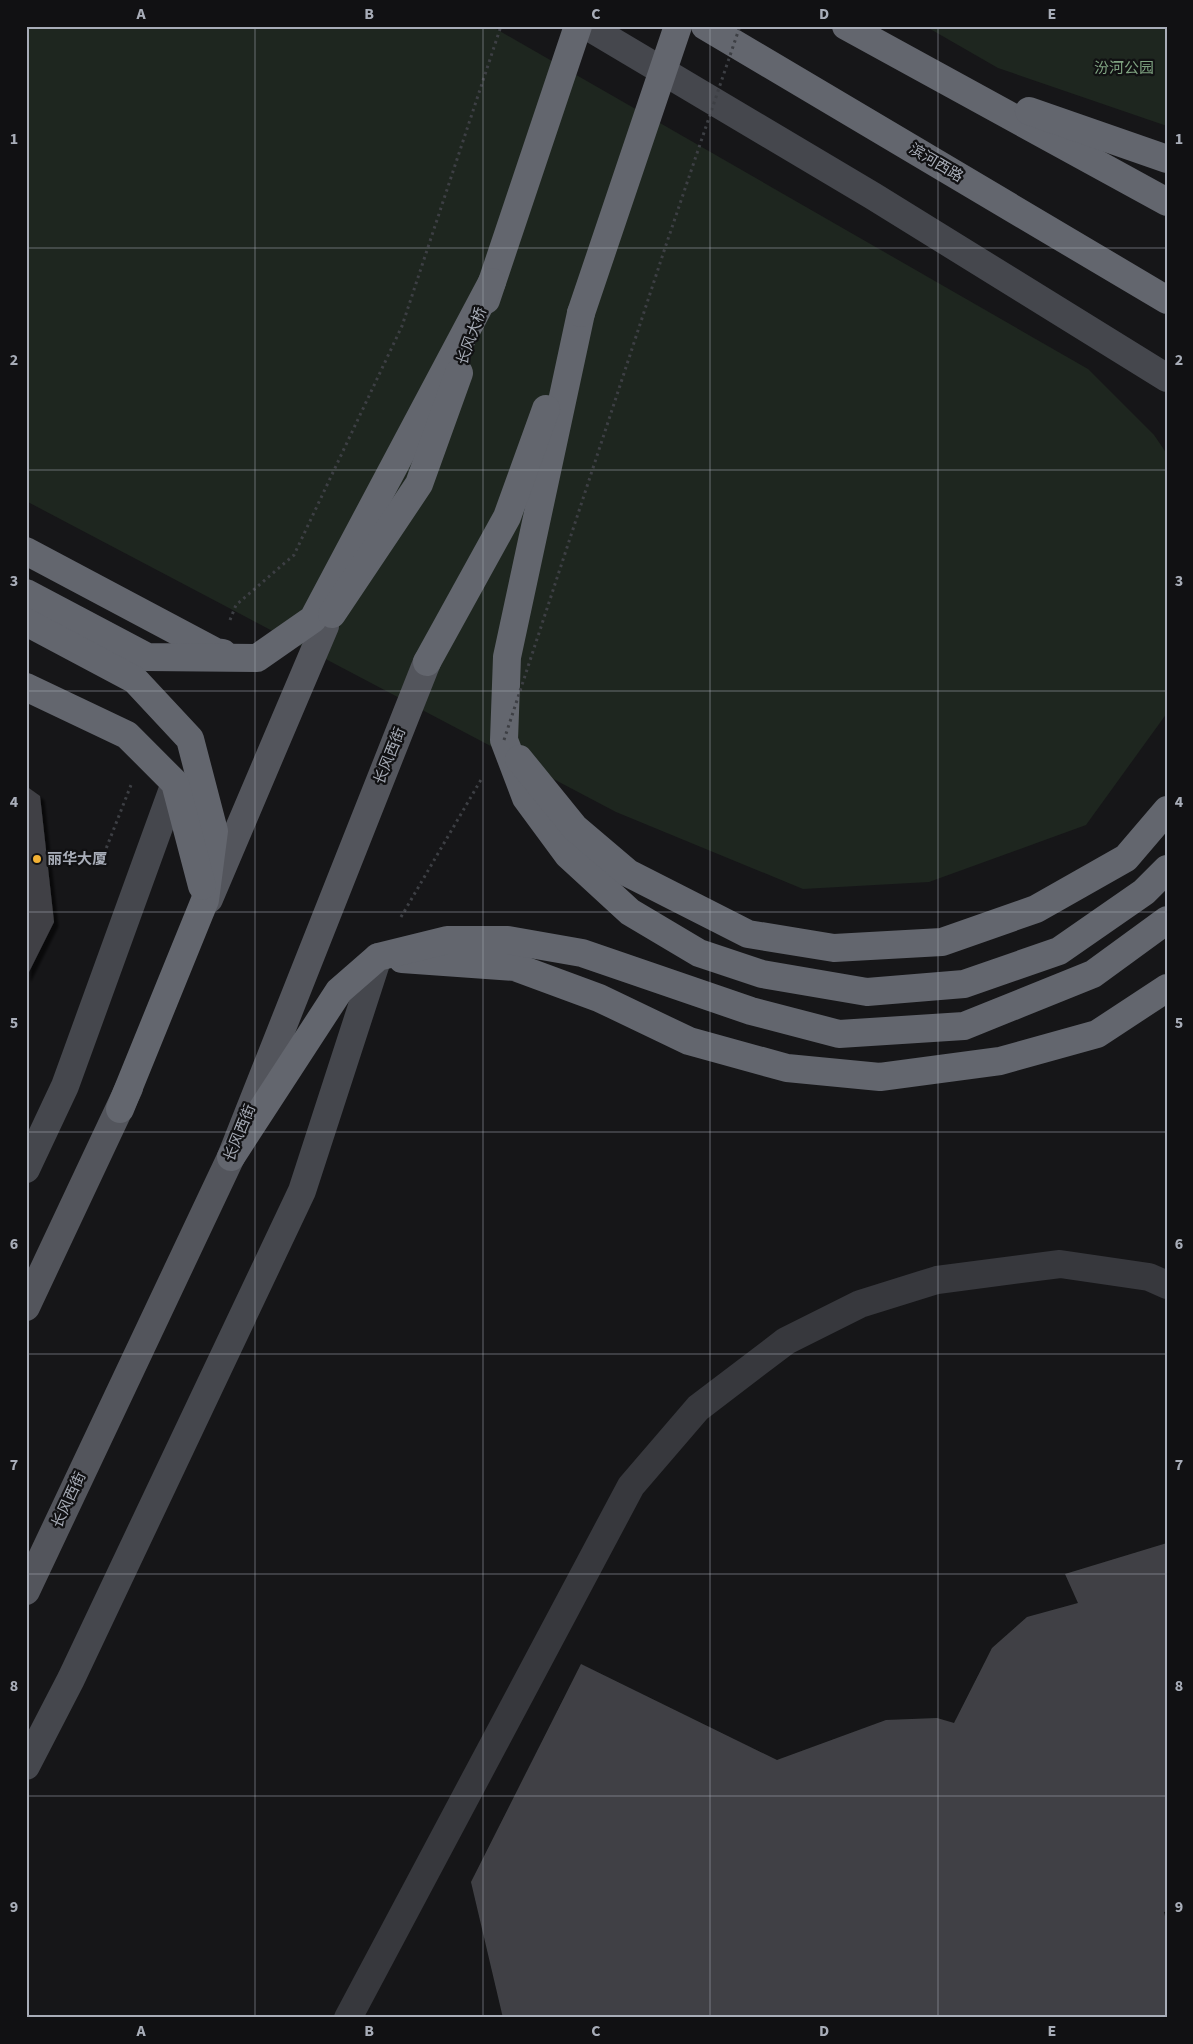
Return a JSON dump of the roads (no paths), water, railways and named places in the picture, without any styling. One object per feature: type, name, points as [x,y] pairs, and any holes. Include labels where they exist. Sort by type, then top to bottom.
[{"type":"highway","name":"长风大桥","points":[[325,626],[419,484],[492,282],[578,26]]},
{"type":"highway","points":[[427,662],[507,518],[581,313],[678,26]]},
{"type":"highway","name":"滨河西路","points":[[705,26],[1167,300]]},
{"type":"highway","points":[[846,26],[1167,202]]},
{"type":"highway","points":[[953,85],[1167,159]]},
{"type":"highway","points":[[26,593],[147,657],[257,658],[313,619],[492,282]]},
{"type":"highway","points":[[581,313],[507,657],[504,740],[526,798],[568,855],[630,912],[699,953],[762,974],[867,992],[964,984],[1059,951],[1144,892],[1167,869]]},
{"type":"highway","points":[[26,551],[216,652],[257,658]]},
{"type":"highway","points":[[26,622],[135,680],[190,739],[214,831],[205,900],[120,1109]]},
{"type":"highway","points":[[26,687],[127,735],[174,783],[205,900]]},
{"type":"highway","points":[[504,740],[575,828],[628,873],[748,934],[834,948],[942,942],[1036,909],[1126,858],[1167,810]]},
{"type":"highway","points":[[231,1157],[339,991],[378,957],[447,940],[508,940],[582,953],[750,1010],[839,1034],[964,1026],[1093,974],[1167,920]]},
{"type":"highway","points":[[378,957],[515,967],[599,998],[689,1041],[787,1068],[880,1077],[1000,1061],[1097,1034],[1167,988]]},
{"type":"main road","points":[[26,1307],[120,1109],[325,626]]},
{"type":"main road","name":"长风西街","points":[[26,1591],[231,1157],[427,662]]},
{"type":"street","points":[[587,26],[873,196],[1167,378]]},
{"type":"street","points":[[26,1169],[65,1086],[174,783]]},
{"type":"street","points":[[26,1766],[71,1679],[302,1191],[378,957]]},
{"type":"street","points":[[348,2018],[631,1486],[698,1408],[786,1341],[860,1304],[937,1280],[1060,1264],[1149,1277],[1167,1285]]},
{"type":"place","name":"丽华大厦","points":[[37,859]]},
{"type":"park label","name":"汾河公园","points":[[1124,68]]}]
